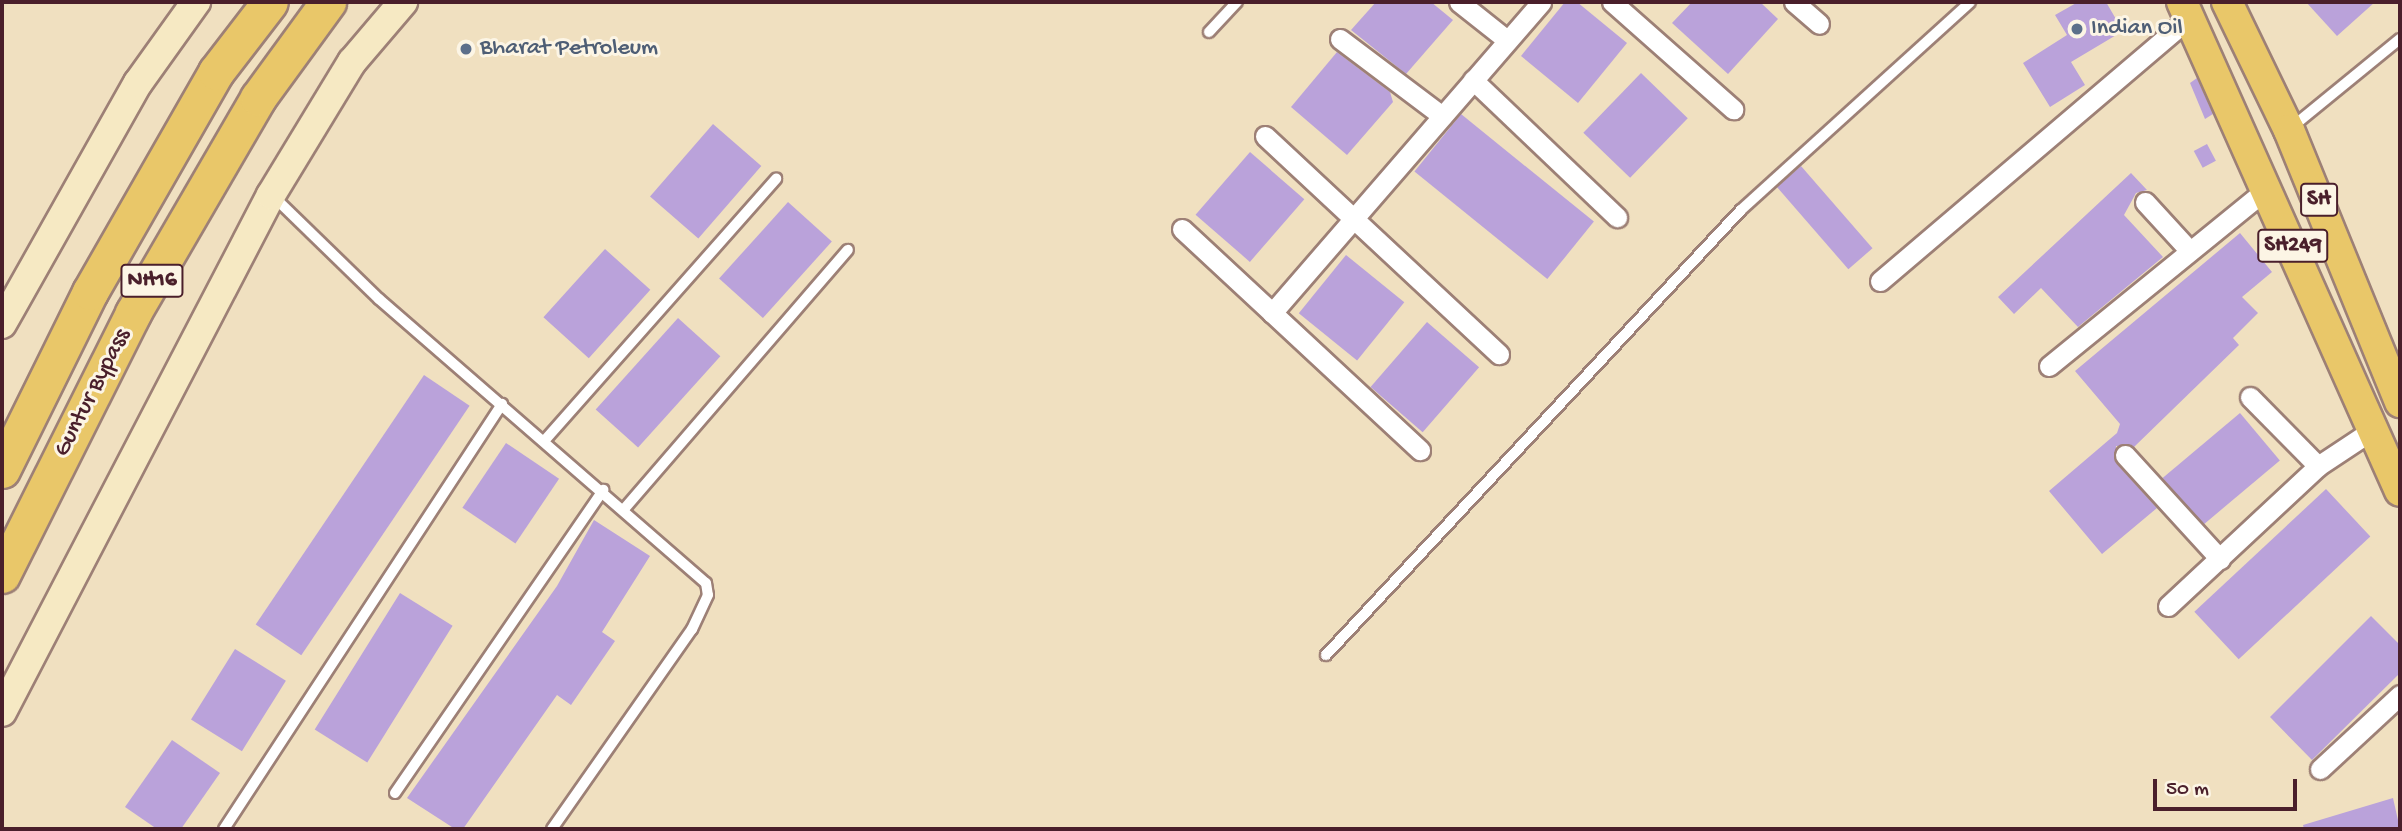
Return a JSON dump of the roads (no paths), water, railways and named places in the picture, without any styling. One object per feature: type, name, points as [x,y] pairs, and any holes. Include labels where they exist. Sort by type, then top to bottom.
[{"type":"highway","name":"Guntur Bypass","points":[[2,470],[90,292],[203,95],[270,2]]},
{"type":"highway","name":"Guntur Bypass","points":[[2,575],[133,313],[258,98],[328,2]]},
{"type":"main road","name":"SH","points":[[2234,9],[2289,130],[2400,402]]},
{"type":"main road","name":"SH249","points":[[2186,10],[2268,188],[2400,491]]},
{"type":"street","points":[[2,712],[271,194],[352,62],[402,2]]},
{"type":"street","points":[[1459,2],[1507,40]]},
{"type":"street","points":[[1272,313],[1541,2]]},
{"type":"street","points":[[1612,2],[1734,109]]},
{"type":"street","points":[[1794,2],[1819,24]]},
{"type":"street","points":[[2,324],[138,83],[189,4]]},
{"type":"street","points":[[1880,281],[2186,10]]},
{"type":"street","points":[[1340,39],[1442,116]]},
{"type":"street","points":[[1473,80],[1617,217]]},
{"type":"street","points":[[1265,136],[1499,354]]},
{"type":"street","points":[[2049,366],[2268,188]]},
{"type":"street","points":[[2145,202],[2189,250]]},
{"type":"street","points":[[1182,229],[1420,450]]},
{"type":"street","points":[[2250,397],[2319,466]]},
{"type":"street","points":[[2168,606],[2319,466],[2374,429]]},
{"type":"street","points":[[2125,455],[2220,559]]},
{"type":"street","points":[[2320,769],[2400,695]]},
{"type":"lane","points":[[1209,32],[1237,2]]},
{"type":"lane","points":[[1326,655],[1741,210],[1970,2]]},
{"type":"lane","points":[[2289,130],[2400,38]]},
{"type":"lane","points":[[545,440],[776,179]]},
{"type":"lane","points":[[271,194],[502,404],[696,572],[708,595],[692,629],[552,829]]},
{"type":"lane","points":[[625,508],[848,250]]},
{"type":"lane","points":[[224,829],[502,404]]},
{"type":"lane","points":[[395,793],[603,490]]},
{"type":"place","name":"Indian Oil","points":[[2077,29]]},
{"type":"place","name":"Bharat Petroleum","points":[[466,49]]}]
